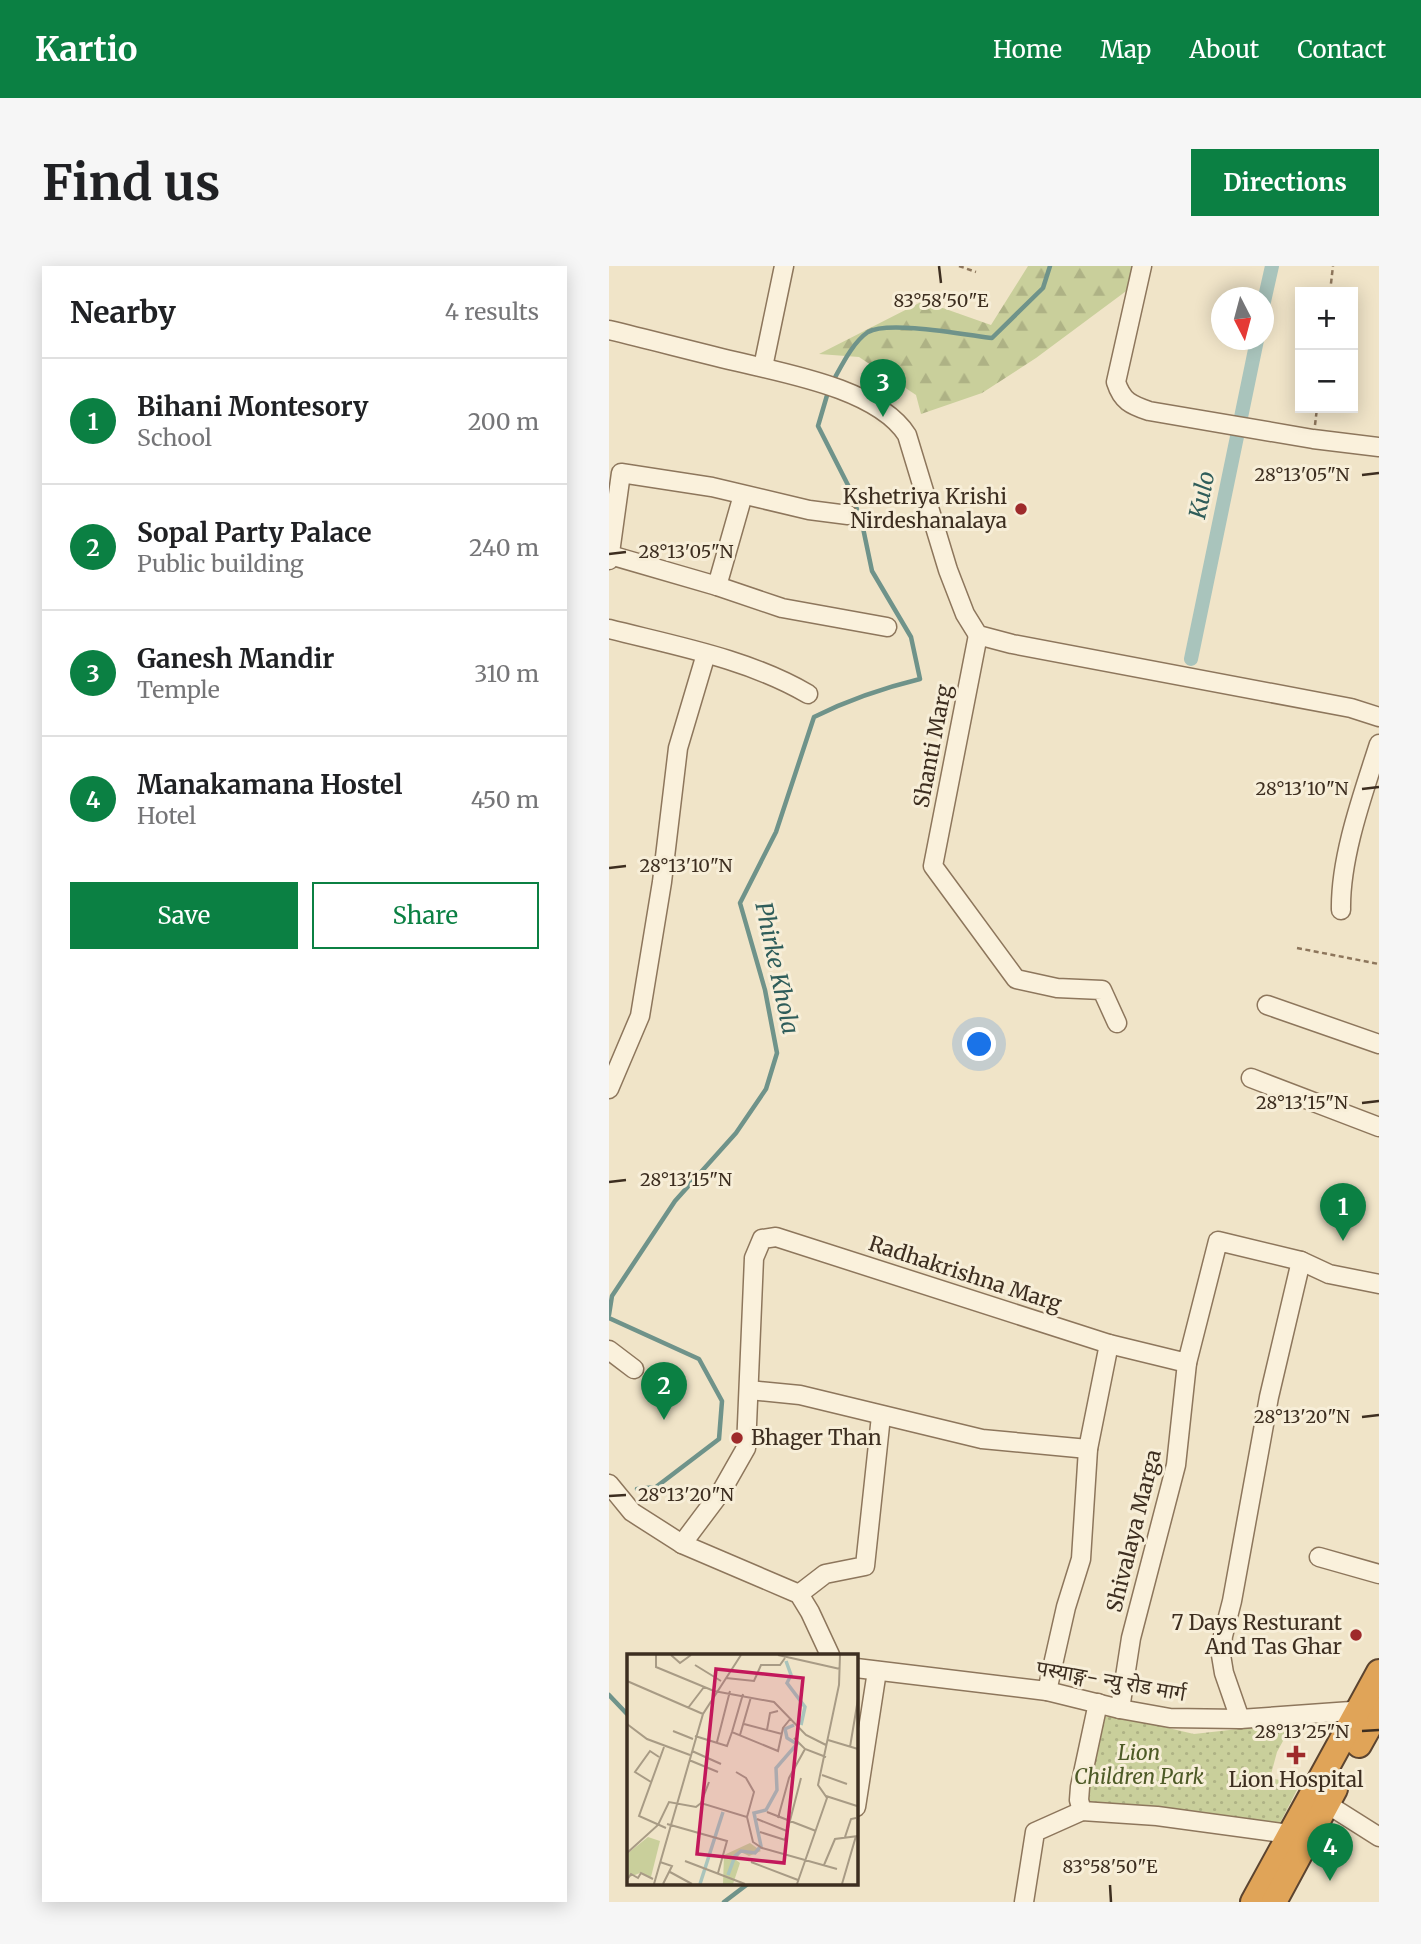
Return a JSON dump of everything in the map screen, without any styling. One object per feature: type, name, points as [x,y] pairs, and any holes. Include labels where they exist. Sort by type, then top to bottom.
[{"type":"highway","points":[[1274,1902],[1374,1710],[1379,1672]]},
{"type":"highway","points":[[1253,1902],[1289,1834],[1374,1710]]},
{"type":"street","points":[[763,367],[784,266]]},
{"type":"street","points":[[1142,266],[1116,382],[1121,396],[1131,405],[1149,411],[1299,437],[1379,447]]},
{"type":"street","points":[[609,330],[816,380],[871,404],[893,417],[902,427],[919,470],[948,570],[965,614],[978,635],[1012,644],[1351,708],[1379,717]]},
{"type":"street","points":[[848,515],[809,510],[621,473],[610,558],[717,586],[782,608],[887,627]]},
{"type":"street","points":[[717,586],[743,495]]},
{"type":"street","points":[[609,629],[777,676],[808,694]]},
{"type":"street","name":"Shanti Marg","points":[[978,635],[933,866],[1016,979],[1057,988],[1102,990],[1117,1023]]},
{"type":"street","points":[[609,1089],[640,1016],[662,882],[678,748],[705,654]]},
{"type":"street","points":[[1342,910],[1341,892],[1356,816],[1379,744]]},
{"type":"street","points":[[1268,1005],[1379,1044]]},
{"type":"street","points":[[1251,1078],[1379,1127]]},
{"type":"street","name":"Radhakrishna Marg","points":[[682,1544],[721,1492],[746,1448],[754,1258],[762,1239],[776,1237],[1109,1344],[1187,1363]]},
{"type":"street","points":[[1187,1363],[1217,1241],[1301,1261],[1329,1274],[1379,1284]]},
{"type":"street","points":[[1240,1720],[1224,1673],[1221,1655],[1223,1636],[1237,1576],[1269,1397],[1301,1261]]},
{"type":"street","points":[[1047,1691],[1066,1607],[1081,1559],[1088,1449],[1109,1344]]},
{"type":"street","points":[[609,1350],[634,1369]]},
{"type":"street","name":"Shivalaya Marga","points":[[1119,1709],[1131,1638],[1176,1465],[1187,1363]]},
{"type":"street","points":[[749,1390],[800,1395],[982,1440],[1088,1449]]},
{"type":"street","points":[[799,1594],[819,1577],[830,1572],[865,1566],[881,1416]]},
{"type":"street","points":[[609,1484],[632,1512],[682,1544],[799,1594],[829,1654]]},
{"type":"street","points":[[1319,1557],[1379,1574]]},
{"type":"street","name":"पस्याङ्ग- न्यु रोड मार्ग","points":[[857,1668],[1047,1691],[1119,1709],[1170,1718],[1240,1720],[1374,1710]]},
{"type":"street","points":[[857,1801],[877,1671]]},
{"type":"street","points":[[1082,1811],[1080,1787],[1098,1703]]},
{"type":"street","points":[[1327,1804],[1379,1837]]},
{"type":"street","points":[[1024,1902],[1035,1832],[1082,1811],[1157,1816],[1289,1834]]},
{"type":"path","points":[[959,266],[976,272]]},
{"type":"path","points":[[1331,287],[1333,266]]},
{"type":"path","points":[[1297,948],[1379,964]]},
{"type":"green space","points":[[1028,266],[1140,266],[1137,283],[1036,358],[982,393],[921,414],[916,395],[859,357],[819,354],[923,301],[991,325]]},
{"type":"green space","name":"Lion Children Park","points":[[1132,1716],[1194,1734],[1256,1727],[1290,1728],[1277,1752],[1270,1778],[1300,1784],[1279,1825],[1175,1810],[1089,1807],[1088,1790],[1104,1717]]},
{"type":"waterway","name":"Phirke Khola","points":[[833,381],[857,342],[868,332],[878,329],[909,328],[992,338],[1043,288],[1050,266]]},
{"type":"waterway","name":"Kulo","points":[[1267,287],[1272,266]]},
{"type":"waterway","name":"Kulo","points":[[1191,659],[1255,350]]},
{"type":"waterway","name":"Phirke Khola","points":[[609,1315],[612,1296],[675,1201],[736,1133],[766,1089],[777,1053],[765,990],[740,903],[776,832],[814,717],[866,695],[920,679],[911,637],[872,571],[863,528],[851,491],[818,426],[828,392]]},
{"type":"waterway","name":"Phirke Khola","points":[[609,1318],[699,1359],[722,1401],[719,1439],[656,1487],[637,1489]]},
{"type":"waterway","name":"Phirke Khola","points":[[609,1695],[627,1714]]},
{"type":"waterway","name":"Phirke Khola","points":[[724,1902],[748,1884]]},
{"type":"place","name":"Ganesh Mandir","points":[[883,417]]},
{"type":"place","name":"Kshetriya Krishi Nirdeshanalaya","points":[[1021,509]]},
{"type":"place","name":"Bihani Montesory","points":[[1343,1241]]},
{"type":"place","name":"Sopal Party Palace","points":[[664,1420]]},
{"type":"place","name":"Bhager Than","points":[[737,1438]]},
{"type":"place","name":"7 Days Resturant And Tas Ghar","points":[[1356,1635]]},
{"type":"place","name":"Lion Hospital","points":[[1296,1755]]},
{"type":"place","name":"Manakamana Hostel","points":[[1330,1881]]}]
